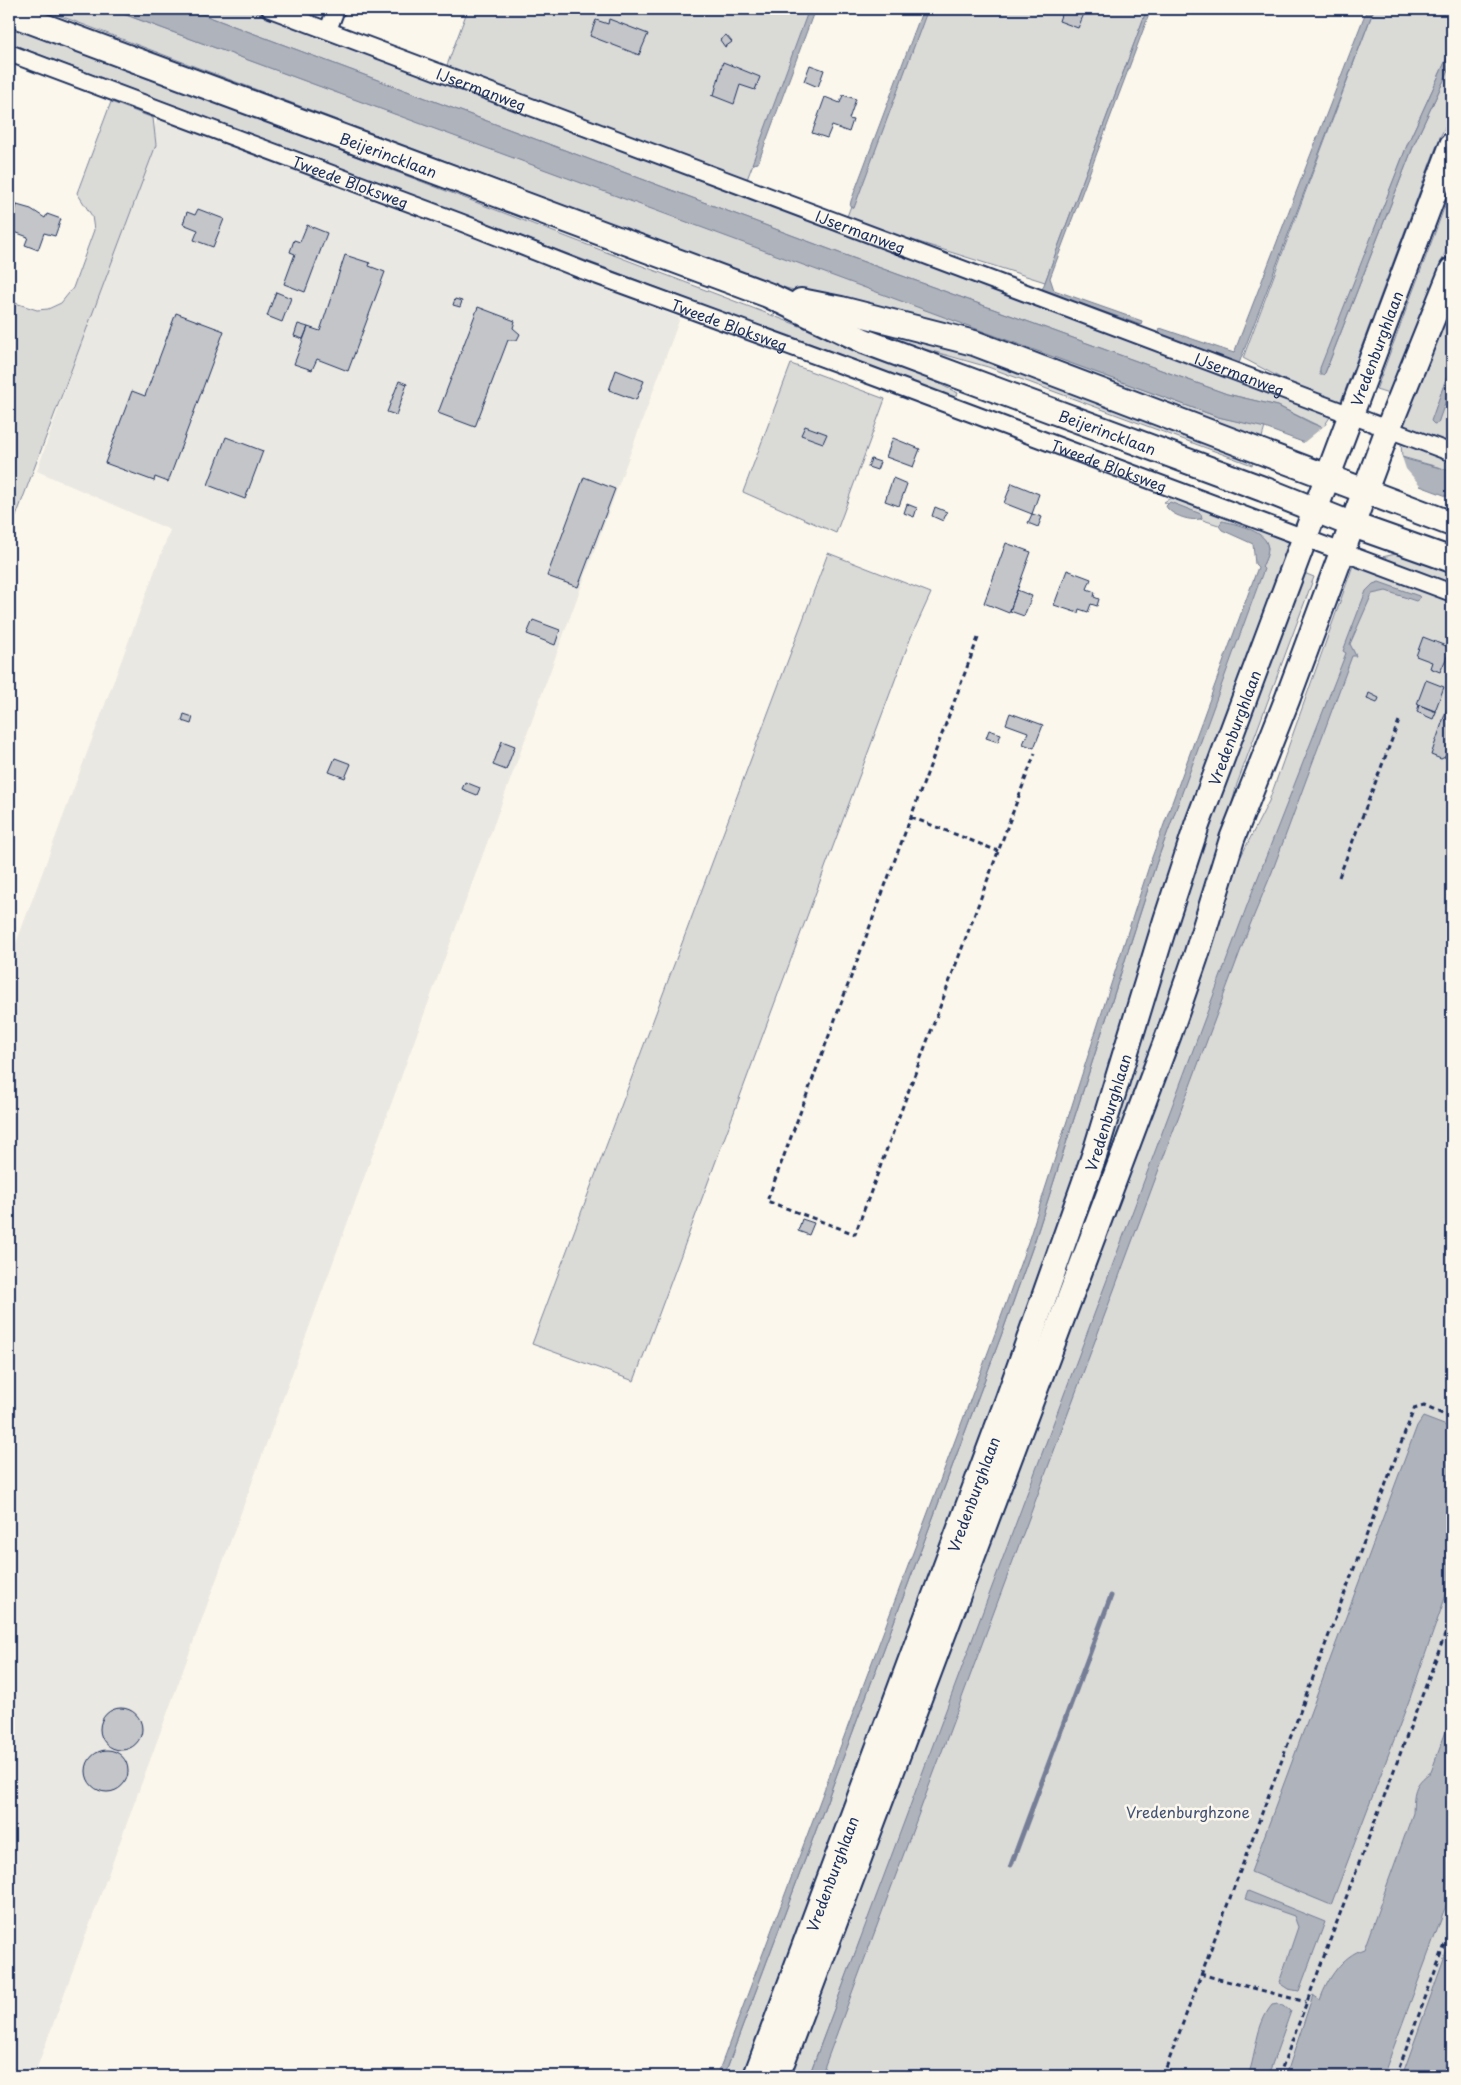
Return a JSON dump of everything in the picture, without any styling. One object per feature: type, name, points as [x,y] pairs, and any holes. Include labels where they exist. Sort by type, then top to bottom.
[{"type":"main road","name":"Beijerincklaan","points":[[9,13],[768,295],[864,341],[1353,525],[1448,558]]},
{"type":"main road","name":"Vredenburghlaan","points":[[756,2076],[1008,1399],[1095,1153],[1160,938],[1198,825],[1452,145]]},
{"type":"main road","name":"Vredenburghlaan","points":[[777,2076],[1169,1034],[1196,956],[1232,839],[1343,552],[1385,437],[1452,270]]},
{"type":"main road","name":"Beijerincklaan","points":[[768,295],[841,309],[974,343],[1331,467],[1368,482],[1452,524]]},
{"type":"street","name":"IJsermanweg","points":[[270,9],[1241,373],[1348,423],[1385,437],[1452,452]]},
{"type":"street","points":[[328,30],[336,9]]},
{"type":"street","name":"Tweede Bloksweg","points":[[9,53],[460,222],[582,270],[1452,593]]},
{"type":"path","points":[[978,638],[767,1201],[855,1234],[1035,753]]},
{"type":"path","points":[[1339,877],[1399,721]]},
{"type":"path","points":[[911,816],[998,851]]},
{"type":"path","points":[[1163,2076],[1414,1409],[1424,1406],[1452,1418]]},
{"type":"path","points":[[1278,2076],[1452,1616]]},
{"type":"path","points":[[1396,2076],[1452,1926]]},
{"type":"path","points":[[1200,1974],[1306,2002]]},
{"type":"shaded area","points":[[110,9],[188,9],[842,254],[1227,394],[1278,406],[1311,423],[1409,460],[1452,471],[1452,498],[1265,428],[1218,417]]},
{"type":"shaded area","points":[[809,9],[815,9],[758,163],[752,164]]},
{"type":"shaded area","points":[[923,9],[928,9],[854,208],[850,206],[851,201]]},
{"type":"shaded area","points":[[1147,9],[1151,9],[1050,278],[1054,290],[1142,321],[1141,325],[1042,290]]},
{"type":"shaded area","points":[[1367,9],[1374,9],[1238,366],[1158,336],[1160,328],[1234,353]]},
{"type":"shaded area","points":[[1452,47],[1452,63],[1415,142],[1325,373],[1320,375],[1320,368],[1408,143]]},
{"type":"shaded area","points":[[161,108],[680,318],[34,2076],[9,2076],[9,962],[170,530],[37,471]]},
{"type":"shaded area","points":[[1452,362],[1452,383],[1438,423],[1434,424],[1431,421]]},
{"type":"shaded area","points":[[1170,502],[1201,514],[1202,518],[1193,520],[1177,515],[1166,506]]},
{"type":"shaded area","points":[[1222,521],[1248,528],[1265,539],[1268,550],[1262,567],[1264,569],[1156,864],[1034,1243],[1001,1336],[724,2076],[717,2076],[1028,1242],[1151,860],[1258,567],[1255,564],[1253,544],[1222,530],[1219,526]]},
{"type":"shaded area","points":[[1379,582],[1420,598],[1416,601],[1386,591],[1372,594],[1350,644],[1356,656],[1352,656],[1272,872],[1250,925],[821,2076],[809,2076],[1251,895],[1346,653],[1343,651],[1366,591],[1373,584]]},
{"type":"shaded area","points":[[1423,1417],[1452,1428],[1452,1578],[1410,1698],[1331,1905],[1251,1872],[1417,1426]]},
{"type":"shaded area","points":[[1452,1715],[1452,1890],[1383,2076],[1286,2076],[1313,1995],[1320,2000],[1327,1984],[1343,1962],[1356,1952],[1364,1949],[1413,1813],[1416,1790],[1425,1776],[1431,1772]]},
{"type":"shaded area","points":[[1248,1891],[1325,1922],[1299,1991],[1288,1989],[1279,1983],[1298,1927],[1294,1916],[1245,1899]]},
{"type":"shaded area","points":[[1452,1937],[1452,2076],[1402,2076]]},
{"type":"shaded area","points":[[1272,2005],[1284,2005],[1291,2011],[1268,2076],[1248,2076],[1262,2022]]},
{"type":"green space","points":[[42,9],[110,9],[1218,417],[1265,427],[1261,441],[900,317],[778,286]]},
{"type":"green space","points":[[188,9],[248,9],[1335,416],[1334,419],[1330,417],[1323,428],[1278,406],[1227,394],[842,254]]},
{"type":"green space","points":[[468,9],[812,9],[746,182],[446,68]]},
{"type":"green space","points":[[926,9],[1147,9],[1045,282],[846,219]]},
{"type":"green space","points":[[1374,9],[1452,9],[1452,47],[1408,143],[1319,373],[1325,373],[1415,142],[1452,63],[1452,114],[1440,137],[1340,404],[1305,391],[1243,358]]},
{"type":"green space","points":[[9,24],[894,362],[958,393],[955,400],[9,43]]},
{"type":"green space","points":[[111,102],[153,118],[156,145],[9,535],[9,301],[37,310],[48,309],[61,303],[73,288],[94,230],[92,216],[77,193]]},
{"type":"green space","points":[[1452,187],[1452,234],[1392,395],[1376,390]]},
{"type":"green space","points":[[1452,288],[1452,362],[1435,411],[1452,369],[1452,456],[1400,427]]},
{"type":"green space","points":[[821,308],[982,359],[1254,460],[1252,465],[988,367],[844,326]]},
{"type":"green space","points":[[791,364],[885,399],[836,533],[743,492]]},
{"type":"green space","points":[[1397,439],[1452,460],[1452,471],[1402,457],[1401,443],[1396,443]]},
{"type":"green space","points":[[1174,496],[1288,539],[1290,546],[1089,1151],[750,2076],[724,2076],[1001,1336],[1034,1243],[1156,864],[1266,557],[1268,548],[1265,540],[1200,519],[1164,502]]},
{"type":"green space","points":[[828,553],[931,593],[911,637],[634,1381],[532,1344]]},
{"type":"green space","points":[[1401,553],[1452,570],[1452,587],[1377,558]]},
{"type":"green space","name":"Vredenburghzone","points":[[1356,557],[1452,593],[1452,2076],[812,2076],[861,1938],[809,2076],[782,2076],[1232,874],[1269,801]]},
{"type":"green space","points":[[1299,571],[1314,577],[1237,784],[1201,921],[944,1616],[1137,1029]]},
{"type":"pier","points":[[1325,425],[1401,454],[1406,469],[1420,485],[1420,488],[1302,444]]},
{"type":"building","points":[[1063,9],[1086,9],[1078,28],[1059,21]]},
{"type":"building","points":[[609,19],[648,34],[639,55],[590,36],[596,20],[608,24]]},
{"type":"building","points":[[726,35],[732,42],[725,47],[720,40]]},
{"type":"building","points":[[723,62],[760,77],[755,90],[740,85],[734,104],[711,95],[714,95]]},
{"type":"building","points":[[810,65],[824,70],[818,87],[804,81]]},
{"type":"building","points":[[843,95],[856,99],[849,119],[853,120],[849,132],[832,126],[827,138],[812,133],[825,97],[840,103]]},
{"type":"building","points":[[9,202],[17,205],[9,226]]},
{"type":"building","points":[[17,205],[31,209],[45,218],[47,214],[61,219],[55,236],[44,233],[38,250],[25,245],[28,237],[9,230]]},
{"type":"building","points":[[198,209],[224,219],[213,247],[194,240],[198,230],[183,224],[187,212],[195,215]]},
{"type":"building","points":[[307,225],[327,233],[305,292],[284,284],[295,254],[290,252],[294,240],[300,242]]},
{"type":"building","points":[[345,255],[370,263],[369,266],[385,272],[348,371],[317,359],[312,370],[294,364],[308,327],[320,331]]},
{"type":"building","points":[[276,292],[291,298],[282,322],[267,316]]},
{"type":"building","points":[[455,299],[462,301],[460,307],[453,305]]},
{"type":"building","points":[[478,307],[515,321],[513,328],[520,334],[517,340],[508,340],[475,427],[438,413]]},
{"type":"building","points":[[176,313],[224,331],[168,482],[155,477],[154,481],[105,463],[132,391],[145,396]]},
{"type":"building","points":[[298,324],[308,327],[303,339],[294,336]]},
{"type":"building","points":[[616,370],[644,381],[636,400],[609,390]]},
{"type":"building","points":[[399,381],[407,384],[396,415],[387,412]]},
{"type":"building","points":[[805,426],[827,434],[823,443],[801,435]]},
{"type":"building","points":[[226,437],[263,451],[245,499],[208,485]]},
{"type":"building","points":[[893,438],[920,449],[913,467],[886,457]]},
{"type":"building","points":[[871,459],[880,462],[877,470],[868,467]]},
{"type":"building","points":[[584,477],[615,489],[578,587],[547,576]]},
{"type":"building","points":[[893,478],[907,484],[899,506],[885,501]]},
{"type":"building","points":[[1012,483],[1039,494],[1032,514],[1004,503]]},
{"type":"building","points":[[907,504],[917,508],[914,517],[904,513]]},
{"type":"building","points":[[935,507],[947,512],[943,521],[932,516]]},
{"type":"building","points":[[1032,514],[1042,517],[1038,527],[1028,523]]},
{"type":"building","points":[[1006,543],[1031,552],[1009,613],[984,603]]},
{"type":"building","points":[[1067,570],[1091,579],[1087,589],[1095,592],[1094,597],[1099,599],[1097,606],[1091,604],[1088,612],[1079,609],[1078,613],[1054,605]]},
{"type":"building","points":[[1017,590],[1032,596],[1024,616],[1010,611]]},
{"type":"building","points":[[533,620],[560,630],[555,645],[527,634]]},
{"type":"building","points":[[1423,637],[1451,648],[1440,672],[1430,668],[1432,662],[1416,656]]},
{"type":"building","points":[[1426,680],[1444,687],[1435,711],[1417,704]]},
{"type":"building","points":[[1369,693],[1379,698],[1377,703],[1367,699]]},
{"type":"building","points":[[1452,694],[1452,743],[1450,742],[1445,757],[1441,759],[1431,755]]},
{"type":"building","points":[[1419,705],[1436,712],[1433,719],[1417,712]]},
{"type":"building","points":[[1010,713],[1043,725],[1034,748],[1023,744],[1028,732],[1006,724]]},
{"type":"building","points":[[184,714],[193,717],[191,724],[182,721]]},
{"type":"building","points":[[989,730],[1001,734],[998,742],[986,738]]},
{"type":"building","points":[[502,741],[515,746],[506,770],[493,765]]},
{"type":"building","points":[[335,758],[351,764],[345,778],[329,772]]},
{"type":"building","points":[[465,782],[480,788],[477,795],[462,789]]},
{"type":"building","points":[[802,1219],[814,1223],[809,1235],[798,1231]]},
{"type":"building","points":[[117,1708],[125,1708],[136,1714],[142,1729],[136,1744],[125,1750],[117,1750],[106,1744],[100,1733],[100,1725],[106,1714]]},
{"type":"building","points":[[103,1750],[111,1750],[122,1756],[128,1771],[122,1786],[111,1792],[103,1792],[92,1786],[86,1775],[86,1767],[92,1756]]},
{"type":"waterway","points":[[1011,1865],[1111,1596]]}]
